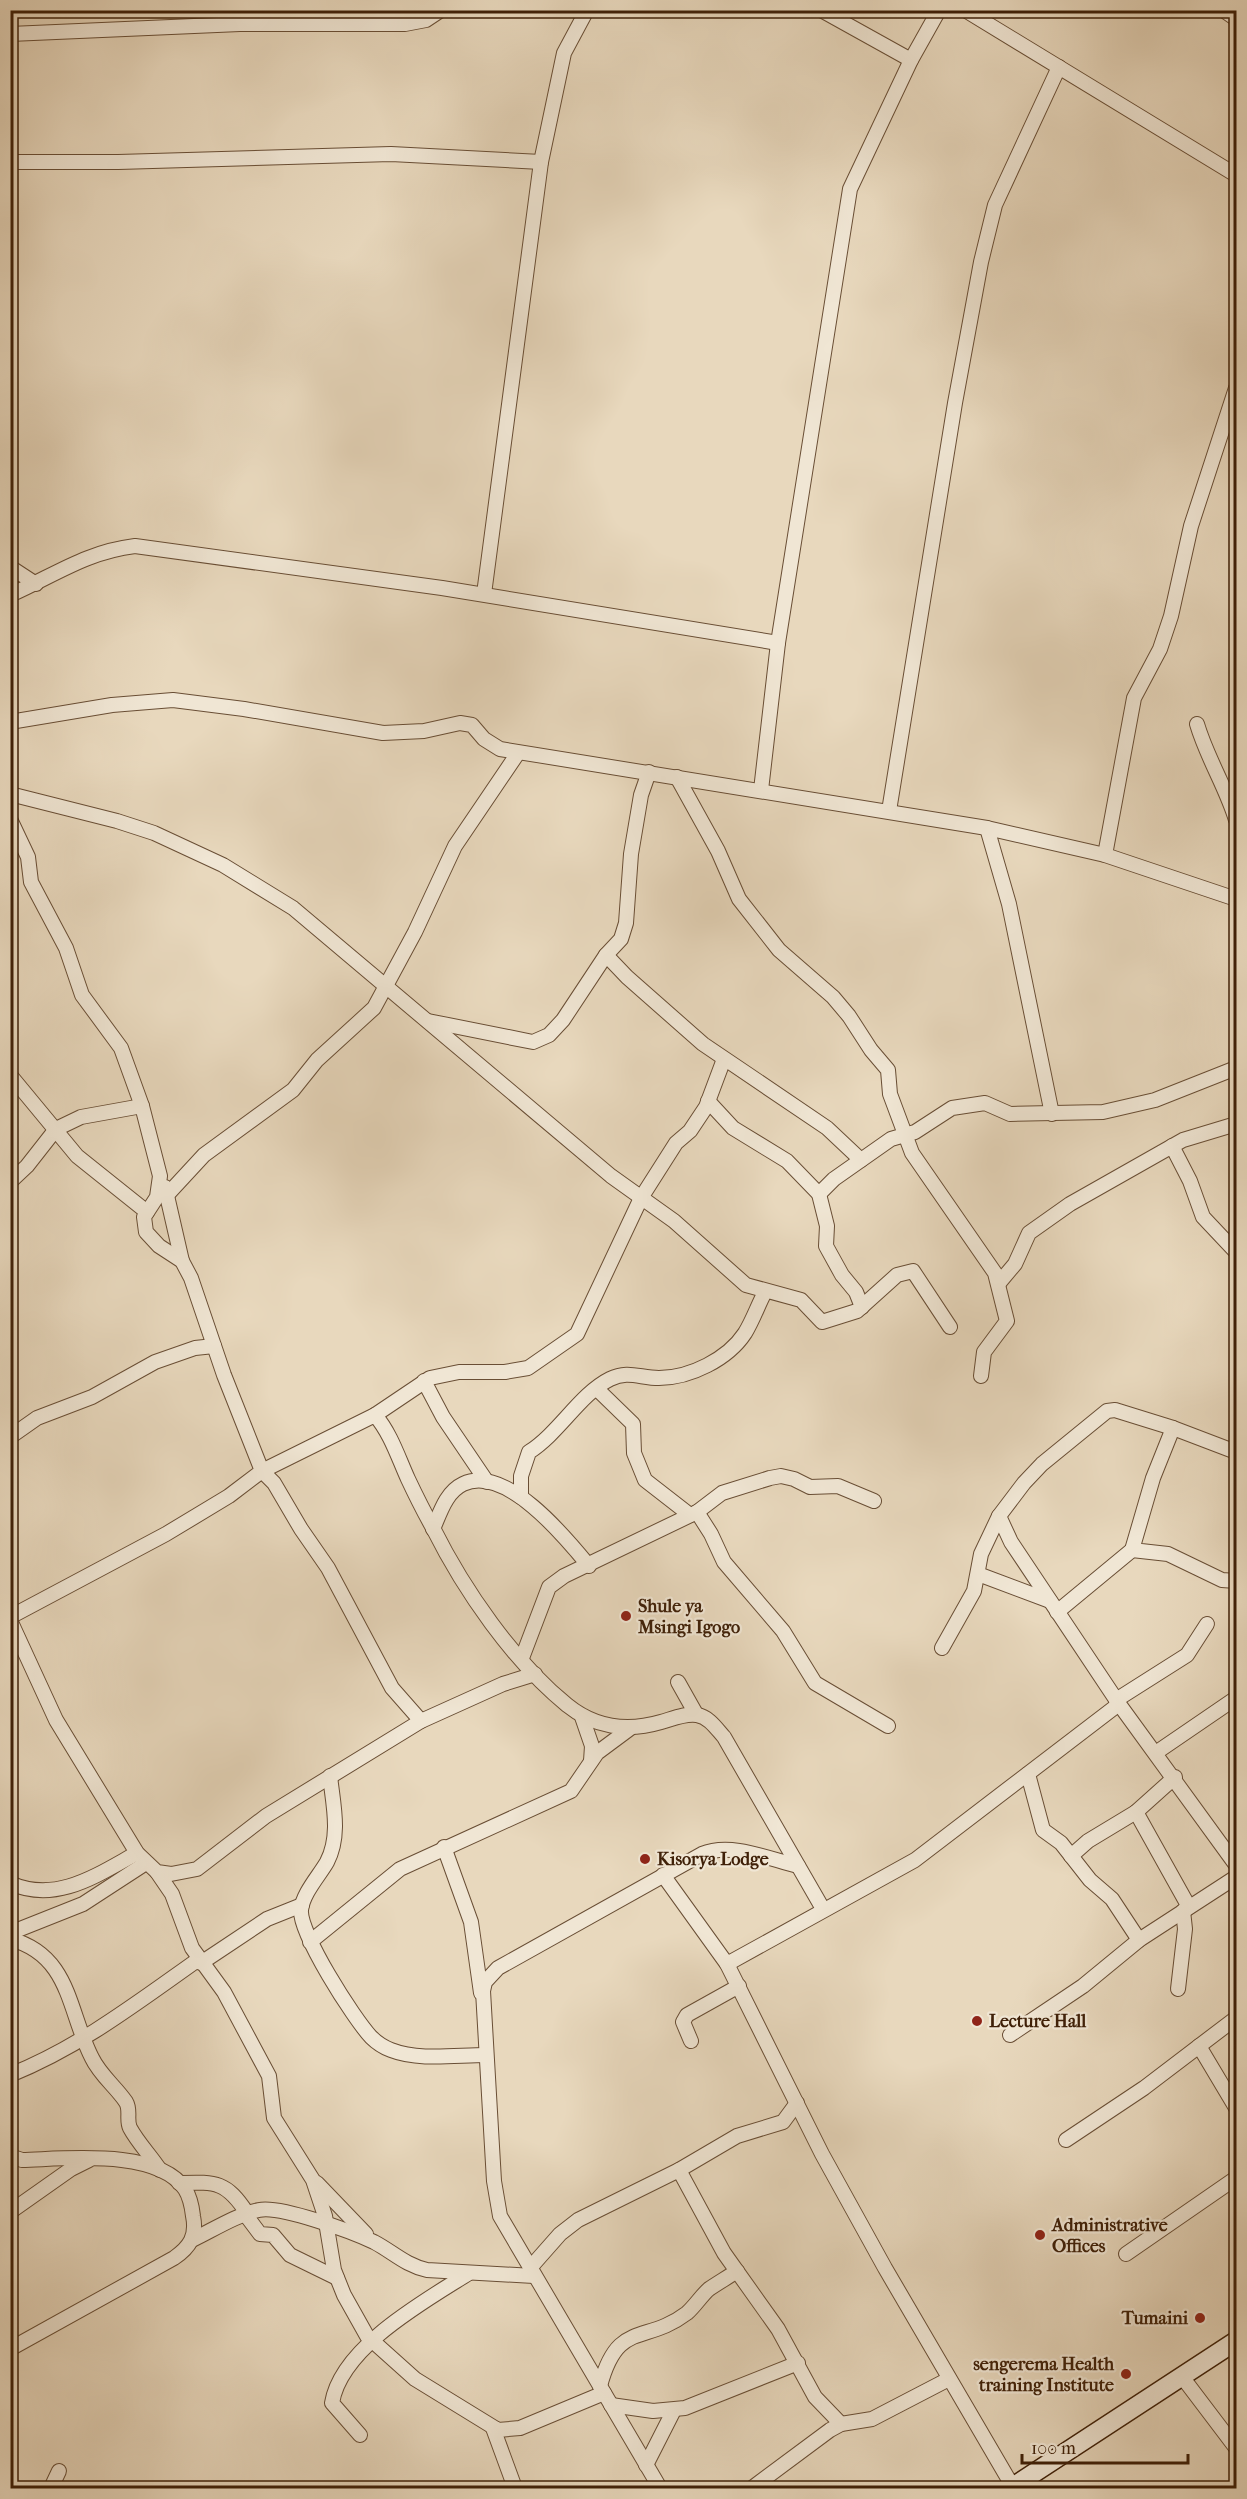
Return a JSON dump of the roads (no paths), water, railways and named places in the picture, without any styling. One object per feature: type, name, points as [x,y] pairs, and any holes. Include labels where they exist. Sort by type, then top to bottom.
[{"type":"main road","points":[[1012,2488],[1183,2378],[1236,2341]]},
{"type":"street","points":[[10,34],[240,24],[405,24],[426,20],[441,10]]},
{"type":"street","points":[[484,594],[541,162],[564,53],[587,10]]},
{"type":"street","points":[[821,10],[911,60]]},
{"type":"street","points":[[760,790],[778,643],[850,189],[911,60],[939,10]]},
{"type":"street","points":[[965,10],[1236,175]]},
{"type":"street","points":[[1223,10],[1236,19]]},
{"type":"street","points":[[889,811],[955,404],[981,262],[995,205],[1059,67]]},
{"type":"street","points":[[10,162],[118,162],[391,153],[541,162]]},
{"type":"street","points":[[1105,855],[1126,727],[1134,698],[1160,649],[1171,616],[1191,526],[1236,388]]},
{"type":"street","points":[[10,595],[72,564],[107,550],[135,546],[188,551],[484,594],[778,643]]},
{"type":"street","points":[[10,567],[36,584]]},
{"type":"street","points":[[10,722],[112,705],[173,700],[256,710],[383,733],[424,731],[460,723],[472,725],[492,746],[518,753],[649,772],[987,828],[1105,855],[1236,894]]},
{"type":"street","points":[[1197,724],[1210,764],[1225,790],[1236,820]]},
{"type":"street","points":[[167,1195],[204,1155],[293,1090],[317,1060],[374,1008],[455,846],[518,753]]},
{"type":"street","points":[[425,1021],[533,1042],[549,1035],[563,1020],[606,955],[621,939],[626,923],[631,854],[641,795],[649,772]]},
{"type":"street","points":[[677,777],[718,851],[739,899],[779,950],[833,997],[888,1070],[890,1094],[905,1135],[926,1176],[976,1243],[999,1283],[1007,1321],[984,1352],[981,1376]]},
{"type":"street","points":[[10,794],[117,821],[154,834],[223,865],[293,908],[611,1176],[674,1221],[746,1285],[801,1300],[822,1322],[862,1307],[897,1275],[913,1271],[950,1327]]},
{"type":"street","points":[[10,819],[28,857],[31,882],[66,948],[82,995],[121,1048],[142,1106],[167,1195],[182,1261],[191,1278],[214,1346],[262,1471],[274,1483],[300,1529],[328,1568],[392,1688],[421,1721]]},
{"type":"street","points":[[987,828],[1009,904],[1052,1114]]},
{"type":"street","points":[[606,955],[627,977],[724,1059],[827,1128],[861,1160]]},
{"type":"street","points":[[532,2272],[469,2273],[411,2266],[378,2244],[313,2180],[274,2118],[269,2076],[253,2052],[224,1992],[200,1961],[172,1894],[147,1862],[56,1720],[10,1618],[166,1534],[230,1496],[262,1471],[375,1415],[424,1381],[459,1372],[505,1372],[528,1368],[577,1334],[641,1197],[675,1143],[690,1131],[708,1101],[724,1059]]},
{"type":"street","points":[[819,1194],[834,1179],[891,1138],[915,1132],[944,1111],[974,1103],[985,1103],[1010,1114],[1103,1112],[1155,1100],[1236,1068]]},
{"type":"street","points":[[10,1075],[86,1164],[147,1212]]},
{"type":"street","points":[[708,1101],[733,1128],[787,1161],[819,1194],[827,1226],[826,1246],[842,1275],[856,1292],[862,1307]]},
{"type":"street","points":[[10,1182],[27,1166],[55,1130],[81,1117],[142,1106]]},
{"type":"street","points":[[999,1283],[1015,1263],[1029,1233],[1087,1194],[1172,1146],[1236,1124]]},
{"type":"street","points":[[1172,1146],[1190,1181],[1203,1217],[1236,1251]]},
{"type":"street","points":[[160,1176],[157,1197],[147,1212],[144,1226],[150,1238],[182,1261]]},
{"type":"street","points":[[521,1497],[521,1476],[529,1452],[542,1443],[597,1389],[608,1380],[626,1372],[650,1378],[667,1378],[693,1372],[714,1361],[734,1346],[745,1333],[765,1292]]},
{"type":"street","points":[[10,1437],[37,1418],[92,1397],[155,1362],[195,1348],[214,1346]]},
{"type":"street","points":[[424,1381],[443,1417],[487,1482]]},
{"type":"street","points":[[597,1389],[633,1424],[634,1453],[645,1480],[693,1514],[711,1534],[724,1562],[783,1631],[815,1683],[888,1726]]},
{"type":"street","points":[[942,1648],[974,1591],[981,1554],[999,1516],[1042,1464],[1107,1411],[1115,1410],[1173,1428],[1236,1452]]},
{"type":"street","points":[[375,1415],[388,1430],[433,1529],[465,1587],[495,1628],[535,1674],[582,1717],[598,1723],[632,1727],[696,1714],[710,1720],[724,1737],[823,1910]]},
{"type":"street","points":[[1053,1607],[1132,1550],[1153,1478],[1173,1428]]},
{"type":"street","points":[[503,1488],[521,1476]]},
{"type":"street","points":[[522,1658],[549,1587],[564,1576],[589,1566],[693,1514],[722,1493],[781,1476],[794,1479],[810,1487],[849,1489],[874,1501]]},
{"type":"street","points":[[433,1529],[443,1503],[463,1484],[487,1482],[521,1497],[546,1517],[589,1566]]},
{"type":"street","points":[[999,1516],[1011,1542],[1053,1607],[1118,1702],[1157,1752],[1236,1865]]},
{"type":"street","points":[[1132,1550],[1168,1554],[1222,1580],[1236,1581]]},
{"type":"street","points":[[978,1574],[1053,1607]]},
{"type":"street","points":[[727,1964],[915,1860],[1118,1702],[1187,1655],[1207,1624]]},
{"type":"street","points":[[10,1883],[39,1890],[66,1888],[147,1862],[180,1874],[197,1869],[266,1816],[421,1721],[494,1688],[535,1674]]},
{"type":"street","points":[[678,1682],[696,1714]]},
{"type":"street","points":[[1157,1752],[1236,1698]]},
{"type":"street","points":[[582,1717],[592,1746],[591,1763]]},
{"type":"street","points":[[310,1942],[384,1880],[444,1847],[571,1791],[597,1752],[632,1727]]},
{"type":"street","points":[[1028,1774],[1043,1830],[1061,1843],[1090,1880],[1119,1908],[1139,1940]]},
{"type":"street","points":[[330,1776],[335,1831],[334,1846],[302,1905],[302,1921],[310,1942],[370,2036],[381,2045],[404,2054],[486,2055]]},
{"type":"street","points":[[1071,1856],[1089,1841],[1136,1812],[1175,1777]]},
{"type":"street","points":[[1136,1812],[1186,1909],[1178,1989]]},
{"type":"street","points":[[444,1847],[471,1922],[482,2000],[498,2207],[532,2272],[660,2488]]},
{"type":"street","points":[[482,2000],[485,1982],[498,1968],[702,1854],[720,1849],[798,1866]]},
{"type":"street","points":[[10,1933],[83,1904],[147,1862]]},
{"type":"street","points":[[663,1875],[727,1964],[797,2103],[885,2268],[1012,2488]]},
{"type":"street","points":[[1010,2035],[1083,1986],[1139,1940],[1236,1877]]},
{"type":"street","points":[[10,2075],[46,2061],[83,2040],[267,1919],[302,1905]]},
{"type":"street","points":[[10,1939],[40,1951],[53,1966],[73,2004],[83,2040],[93,2061],[128,2104],[130,2128],[160,2170],[179,2183],[190,2201],[195,2222],[192,2240],[187,2249],[174,2258],[10,2349]]},
{"type":"street","points":[[691,2041],[683,2022],[687,2015],[739,1986]]},
{"type":"street","points":[[1066,2140],[1144,2088],[1236,2018]]},
{"type":"street","points":[[1198,2046],[1236,2108]]},
{"type":"street","points":[[532,2272],[560,2234],[578,2220],[679,2170],[737,2136],[783,2122],[797,2103]]},
{"type":"street","points":[[10,2156],[22,2160],[116,2160],[160,2170]]},
{"type":"street","points":[[10,2212],[71,2169],[91,2159]]},
{"type":"street","points":[[679,2170],[737,2271],[798,2363],[815,2397],[841,2424]]},
{"type":"street","points":[[1126,2254],[1236,2178]]},
{"type":"street","points":[[313,2180],[327,2225],[337,2278],[344,2295],[371,2339],[415,2379],[493,2428],[502,2431],[520,2428],[605,2395],[653,2411],[674,2410],[798,2363]]},
{"type":"street","points":[[179,2183],[220,2184],[235,2194],[260,2234],[273,2235],[290,2254],[337,2278]]},
{"type":"street","points":[[192,2240],[246,2214],[261,2210],[277,2211],[327,2225],[378,2244]]},
{"type":"street","points":[[605,2395],[606,2361],[619,2346],[636,2334],[686,2313],[710,2289],[737,2271]]},
{"type":"street","points":[[360,2436],[333,2403],[350,2367],[371,2339],[469,2273]]},
{"type":"street","points":[[1183,2378],[1236,2448]]},
{"type":"street","points":[[752,2488],[841,2424],[872,2419],[949,2379]]},
{"type":"street","points":[[646,2465],[674,2410]]},
{"type":"street","points":[[493,2428],[515,2488]]},
{"type":"street","points":[[51,2488],[59,2471]]},
{"type":"place","name":"Shule ya Msingi Igogo","points":[[626,1616]]},
{"type":"place","name":"Kisorya Lodge","points":[[645,1859]]},
{"type":"place","name":"Lecture Hall","points":[[977,2021]]},
{"type":"place","name":"Administrative Offices","points":[[1040,2235]]},
{"type":"place","name":"Tumaini","points":[[1200,2318]]},
{"type":"place","name":"sengerema Health training Institute","points":[[1126,2374]]}]
